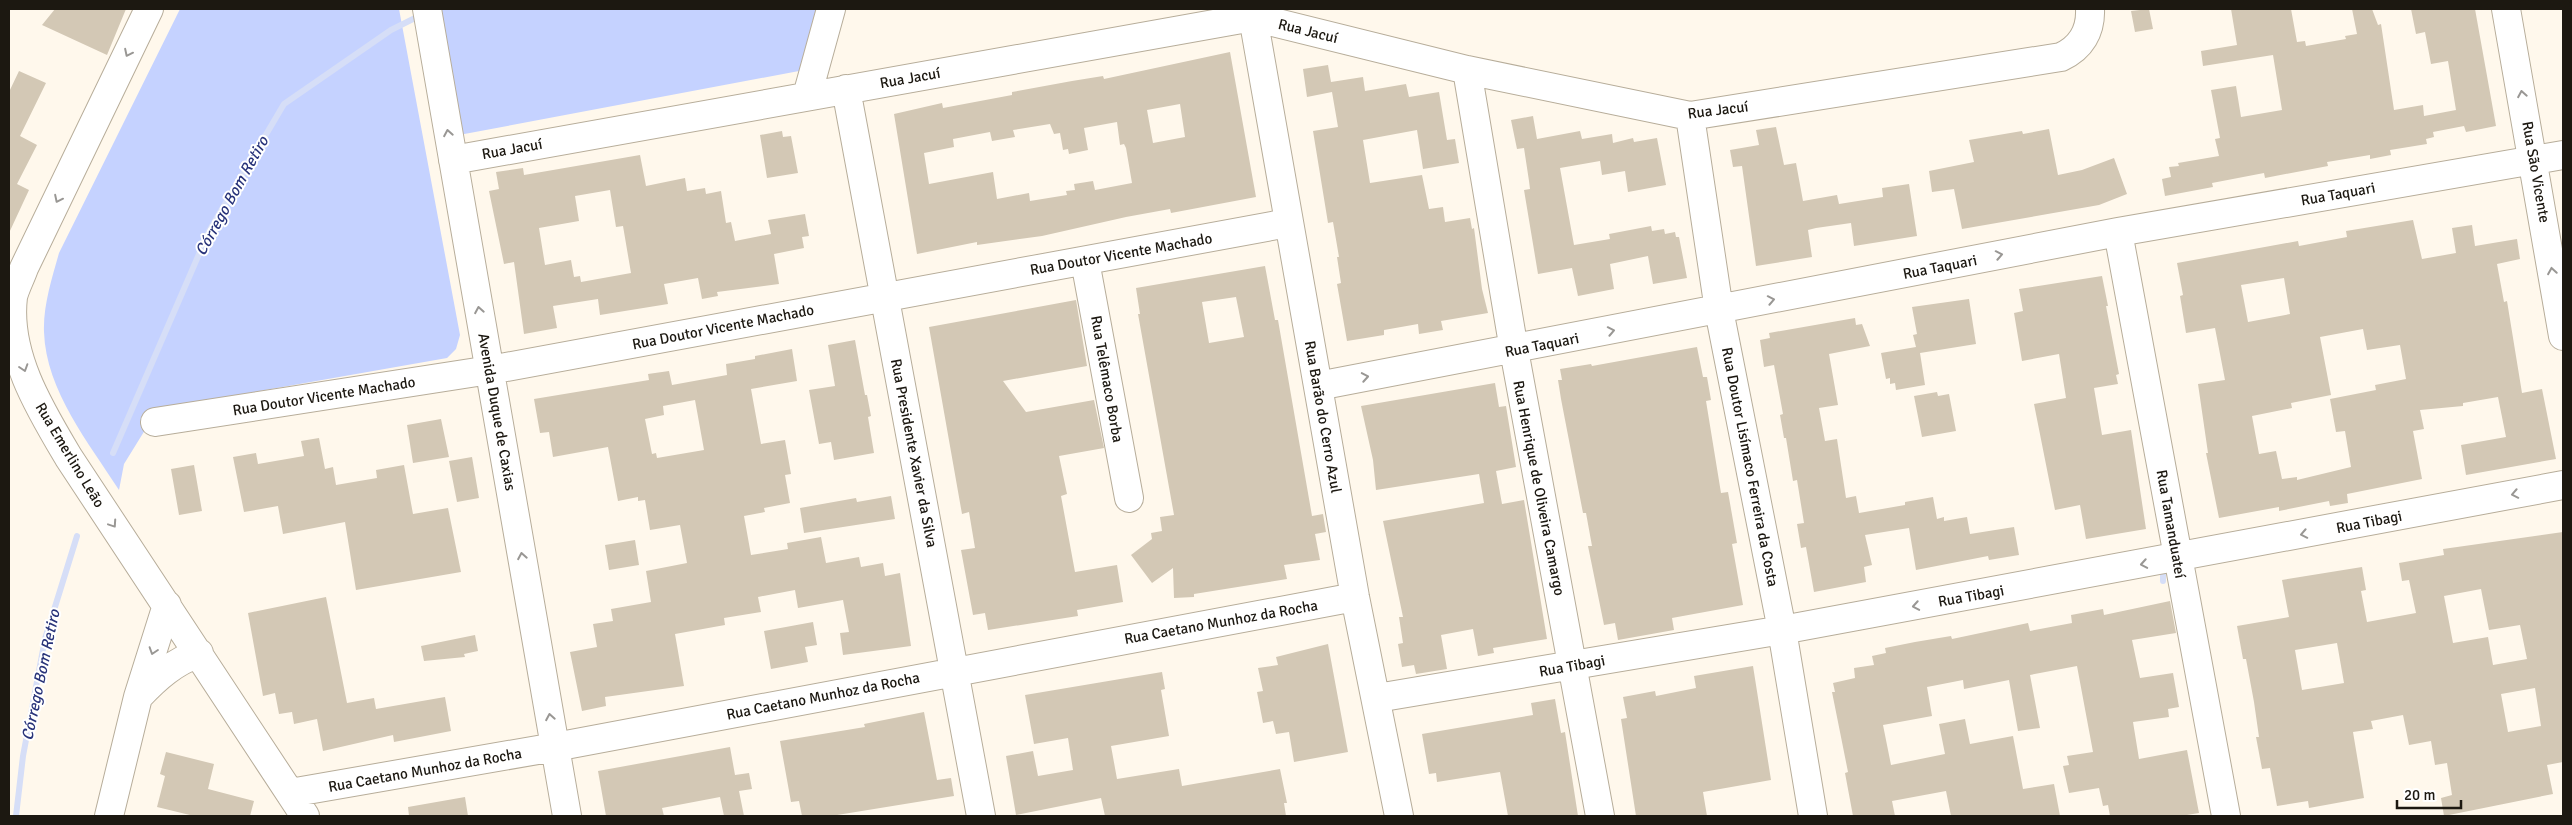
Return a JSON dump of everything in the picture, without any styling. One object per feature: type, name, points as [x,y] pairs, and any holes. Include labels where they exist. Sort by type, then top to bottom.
[{"type":"street","name":"Rua Emerlino Leão","points":[[149,9],[17,265],[11,299],[12,342],[40,410],[68,458],[199,653],[305,816]]},
{"type":"street","name":"Avenida Duque de Caxias","points":[[427,9],[567,816]]},
{"type":"street","points":[[807,96],[831,9]]},
{"type":"street","name":"Rua Jacuí","points":[[453,160],[1253,17],[1466,70],[1690,116],[2061,57],[2072,52],[2083,41],[2090,24],[2090,9]]},
{"type":"street","name":"Rua São Vicente","points":[[2506,9],[2534,160],[2563,336]]},
{"type":"street","name":"Rua Barão do Cerro Azul","points":[[1253,17],[1355,597],[1377,698],[1399,816]]},
{"type":"street","name":"Rua Henrique de Oliveira Camargo","points":[[1466,70],[1514,350],[1600,816]]},
{"type":"street","name":"Rua Presidente Xavier da Silva","points":[[846,89],[981,816]]},
{"type":"street","name":"Rua Doutor Lisímaco Ferreira da Costa","points":[[1690,116],[1719,310],[1782,630],[1814,816]]},
{"type":"street","name":"Rua Taquari","points":[[1318,386],[1514,350],[2118,232],[2563,155]]},
{"type":"street","name":"Rua Doutor Vicente Machado","points":[[155,422],[490,370],[1288,223]]},
{"type":"street","name":"Rua Tamanduateí","points":[[2118,232],[2226,816]]},
{"type":"street","name":"Rua Telêmaco Borba","points":[[1085,261],[1129,498]]},
{"type":"street","name":"Rua Tibagi","points":[[1377,698],[1782,630],[2563,485]]},
{"type":"street","name":"Rua Caetano Munhoz da Rocha","points":[[290,793],[555,747],[954,670],[1355,597]]},
{"type":"street","points":[[109,816],[138,697],[167,605]]},
{"type":"street","points":[[138,697],[169,668],[183,659],[199,653]]},
{"type":"shaded area","points":[[180,9],[399,9],[460,335],[456,349],[447,358],[158,409],[124,464],[119,490],[71,416],[52,375],[44,332],[45,312],[48,292],[59,253]]},
{"type":"shaded area","points":[[436,9],[816,9],[799,71],[459,135]]},
{"type":"building","points":[[55,9],[126,9],[107,55],[42,25]]},
{"type":"building","points":[[2149,9],[2153,29],[2135,32],[2131,11]]},
{"type":"building","points":[[2231,9],[2291,9],[2297,42],[2305,41],[2306,46],[2346,39],[2345,36],[2357,34],[2352,9],[2372,9],[2378,25],[2381,24],[2394,110],[2423,105],[2424,116],[2456,110],[2448,61],[2431,64],[2425,32],[2416,34],[2411,9],[2475,9],[2496,126],[2466,132],[2464,126],[2433,132],[2434,137],[2426,139],[2427,144],[2390,150],[2391,155],[2370,159],[2370,155],[2327,162],[2328,166],[2265,178],[2264,173],[2212,183],[2213,187],[2165,196],[2162,179],[2171,177],[2169,167],[2179,166],[2178,163],[2219,156],[2215,139],[2220,138],[2211,90],[2236,86],[2241,117],[2282,110],[2273,55],[2203,66],[2201,51],[2237,45]]},
{"type":"building","points":[[1230,52],[1256,197],[1171,213],[1170,209],[1126,217],[1042,236],[977,245],[977,242],[917,254],[894,114],[942,103],[943,108],[1012,95],[1012,92],[1072,81],[1103,76],[1104,79]],"holes":[[[1180,104],[1185,137],[1153,143],[1147,110]],[[1117,122],[1120,145],[1124,144],[1126,148],[1132,183],[1095,190],[1093,181],[1074,184],[1075,190],[1066,191],[1067,195],[1030,201],[1029,193],[997,199],[993,172],[929,184],[924,153],[954,147],[953,139],[990,132],[992,141],[1015,137],[1013,130],[1050,124],[1054,134],[1060,133],[1063,150],[1068,149],[1069,154],[1088,150],[1084,128]]]},
{"type":"building","points":[[1328,65],[1331,82],[1363,77],[1365,91],[1406,84],[1409,97],[1439,92],[1447,140],[1455,139],[1459,163],[1423,169],[1417,130],[1363,140],[1370,183],[1422,175],[1429,209],[1443,207],[1445,222],[1470,218],[1472,229],[1474,228],[1482,289],[1488,313],[1441,321],[1443,330],[1419,334],[1418,324],[1384,330],[1384,335],[1347,341],[1337,284],[1341,283],[1337,257],[1339,257],[1333,222],[1328,223],[1313,131],[1338,127],[1332,92],[1307,97],[1303,69]]},
{"type":"building","points":[[19,71],[46,83],[20,136],[37,145],[17,184],[29,190],[9,233],[9,92]]},
{"type":"building","points":[[1533,116],[1537,139],[1580,131],[1582,139],[1612,134],[1613,143],[1633,138],[1634,142],[1657,138],[1666,185],[1628,192],[1625,171],[1602,175],[1600,161],[1560,168],[1574,245],[1610,239],[1609,234],[1651,226],[1652,231],[1664,229],[1665,234],[1675,232],[1676,237],[1679,237],[1687,278],[1653,284],[1648,256],[1610,264],[1614,289],[1578,296],[1572,268],[1538,274],[1524,190],[1530,189],[1524,148],[1517,149],[1511,120]]},
{"type":"building","points":[[1776,127],[1784,165],[1796,163],[1803,201],[1837,195],[1839,204],[1883,197],[1882,188],[1909,184],[1917,236],[1854,246],[1851,223],[1816,228],[1808,230],[1812,257],[1756,266],[1742,166],[1733,167],[1730,150],[1759,145],[1756,130]]},
{"type":"building","points":[[2049,129],[2058,175],[2082,170],[2114,158],[2127,194],[2099,205],[1962,229],[1954,189],[1932,192],[1929,171],[1974,162],[1969,140],[2022,131],[2023,134]]},
{"type":"building","points":[[782,131],[783,137],[791,136],[798,173],[767,178],[760,135]]},
{"type":"building","points":[[640,155],[646,186],[685,178],[687,191],[705,188],[706,194],[721,191],[726,223],[731,222],[735,241],[771,234],[768,220],[805,214],[809,236],[802,237],[804,248],[774,254],[779,284],[717,292],[718,296],[702,299],[698,278],[664,284],[668,304],[600,315],[598,299],[553,306],[557,328],[524,334],[514,262],[504,264],[489,191],[499,189],[496,172],[523,168],[524,175]],"holes":[[[610,190],[616,227],[623,226],[631,273],[581,282],[580,276],[574,277],[571,260],[545,265],[539,228],[579,221],[575,196]]]},
{"type":"building","points":[[2413,220],[2422,259],[2456,253],[2452,228],[2472,225],[2475,246],[2517,239],[2520,259],[2497,264],[2504,302],[2507,301],[2522,393],[2542,389],[2556,459],[2466,475],[2461,445],[2506,437],[2498,397],[2463,403],[2463,406],[2420,410],[2424,429],[2413,431],[2422,479],[2347,494],[2348,503],[2330,506],[2329,501],[2279,511],[2279,507],[2219,518],[2206,453],[2208,453],[2198,384],[2225,380],[2215,328],[2186,333],[2180,296],[2183,295],[2177,263],[2298,241],[2299,246],[2347,237],[2346,231]],"holes":[[[2284,278],[2290,314],[2248,322],[2241,285]],[[2363,329],[2367,350],[2400,345],[2406,379],[2375,385],[2376,390],[2330,399],[2336,432],[2345,431],[2351,467],[2297,480],[2297,477],[2282,479],[2276,451],[2259,454],[2252,416],[2292,408],[2291,403],[2331,395],[2320,337]]]},
{"type":"building","points":[[1265,266],[1275,320],[1278,320],[1312,516],[1323,514],[1326,532],[1315,534],[1320,560],[1284,565],[1287,579],[1194,594],[1194,597],[1174,598],[1173,568],[1152,583],[1131,555],[1152,539],[1151,533],[1162,531],[1160,517],[1174,515],[1138,314],[1140,314],[1136,288]],"holes":[[[1236,297],[1244,337],[1209,343],[1202,302]]]},
{"type":"building","points":[[2102,276],[2119,374],[2116,375],[2118,384],[2094,388],[2102,435],[2131,430],[2146,529],[2086,539],[2080,505],[2055,510],[2034,404],[2066,398],[2059,354],[2022,361],[2014,313],[2023,311],[2019,289]]},
{"type":"building","points":[[1969,299],[1976,344],[1920,353],[1925,385],[1896,390],[1895,383],[1890,384],[1890,378],[1886,379],[1881,353],[1916,347],[1913,335],[1917,334],[1912,307]]},
{"type":"building","points":[[1076,300],[1087,366],[1003,381],[1026,412],[1094,400],[1104,448],[1059,456],[1067,494],[1061,496],[1075,572],[1117,565],[1123,602],[1077,610],[1078,616],[988,630],[985,613],[973,615],[961,550],[975,548],[969,512],[962,514],[929,327]]},
{"type":"building","points":[[1855,318],[1856,325],[1862,324],[1870,346],[1829,354],[1838,405],[1819,408],[1825,441],[1837,439],[1846,498],[1856,496],[1859,513],[1905,505],[1905,502],[1933,497],[1937,519],[1944,517],[1944,521],[1967,517],[1970,534],[2014,527],[2019,555],[1989,560],[1988,556],[1916,570],[1909,528],[1865,535],[1872,565],[1864,567],[1866,582],[1814,592],[1806,547],[1801,548],[1797,524],[1804,523],[1797,480],[1793,481],[1786,438],[1784,438],[1780,415],[1783,414],[1774,365],[1764,367],[1760,340],[1770,338],[1769,333]]},
{"type":"building","points":[[855,340],[865,395],[867,395],[871,416],[868,417],[874,453],[834,460],[831,442],[819,444],[809,390],[835,386],[828,345]]},
{"type":"building","points":[[1697,347],[1703,377],[1707,377],[1711,400],[1706,401],[1721,493],[1728,492],[1737,543],[1732,544],[1743,605],[1672,618],[1674,630],[1618,640],[1615,623],[1604,625],[1588,546],[1592,546],[1586,513],[1583,513],[1561,399],[1558,380],[1562,380],[1560,369],[1591,364],[1592,366]]},
{"type":"building","points":[[792,349],[797,381],[751,389],[761,444],[785,440],[791,474],[785,475],[790,503],[764,508],[765,512],[744,516],[751,555],[788,549],[787,543],[821,537],[826,563],[859,557],[861,567],[883,563],[885,576],[900,573],[911,646],[843,655],[840,633],[849,632],[843,600],[798,608],[795,590],[758,597],[761,612],[724,618],[725,625],[675,634],[684,686],[605,697],[606,706],[582,711],[570,652],[597,647],[593,624],[613,621],[611,609],[651,602],[646,571],[687,563],[680,525],[650,530],[645,500],[638,501],[638,497],[618,501],[608,447],[553,457],[549,432],[540,433],[534,399],[649,380],[648,374],[669,371],[672,385],[727,375],[726,364],[755,359],[755,356]],"holes":[[[695,400],[704,450],[657,458],[656,453],[652,454],[645,419],[664,415],[663,406]]]},
{"type":"building","points":[[1495,383],[1499,407],[1506,406],[1516,467],[1496,471],[1502,504],[1524,500],[1547,639],[1493,648],[1494,653],[1478,656],[1473,629],[1441,635],[1447,669],[1416,674],[1414,665],[1402,667],[1398,644],[1403,643],[1399,617],[1403,617],[1383,521],[1484,503],[1479,474],[1376,490],[1373,460],[1361,406]]},
{"type":"building","points":[[1937,392],[1938,396],[1949,394],[1956,431],[1922,437],[1914,396]]},
{"type":"building","points":[[441,419],[449,457],[413,463],[407,425]]},
{"type":"building","points":[[319,438],[325,469],[333,467],[336,485],[377,478],[376,470],[404,465],[413,514],[448,508],[461,572],[356,590],[345,522],[283,534],[278,506],[244,512],[233,457],[256,453],[258,464],[304,456],[301,441]]},
{"type":"building","points":[[472,457],[479,498],[457,502],[449,461]]},
{"type":"building","points":[[194,465],[202,511],[179,515],[171,469]]},
{"type":"building","points":[[891,496],[895,519],[804,533],[800,508],[856,498],[857,502]]},
{"type":"building","points":[[2563,532],[2563,762],[2547,765],[2553,794],[2444,816],[2441,798],[2452,795],[2447,763],[2435,765],[2431,741],[2409,745],[2403,715],[2371,721],[2373,729],[2353,732],[2364,798],[2309,808],[2308,801],[2277,806],[2270,768],[2262,769],[2256,737],[2259,737],[2254,702],[2246,659],[2243,659],[2237,626],[2289,617],[2282,580],[2362,567],[2366,590],[2361,591],[2367,622],[2416,613],[2409,580],[2402,581],[2399,563],[2444,555],[2443,549]],"holes":[[[2481,589],[2489,630],[2520,625],[2527,659],[2493,665],[2488,637],[2453,643],[2444,596]],[[2337,643],[2344,683],[2302,690],[2295,650]],[[2535,688],[2541,726],[2508,732],[2501,694]]]},
{"type":"building","points":[[635,540],[639,565],[609,570],[605,545]]},
{"type":"building","points":[[326,597],[347,703],[374,698],[376,709],[445,697],[451,731],[394,742],[393,735],[323,751],[317,719],[294,724],[292,712],[279,714],[275,693],[263,696],[248,613]]},
{"type":"building","points":[[2170,601],[2176,633],[2132,640],[2140,678],[2173,673],[2179,707],[2168,709],[2169,717],[2133,722],[2139,759],[2187,750],[2199,813],[2181,816],[2110,816],[2108,805],[2103,806],[2099,788],[2069,793],[2063,766],[2069,765],[2067,756],[2093,752],[2077,666],[2030,675],[2040,728],[2018,731],[2009,680],[1964,689],[1963,680],[1927,687],[1932,716],[1883,725],[1891,765],[1945,754],[1939,724],[1965,719],[1970,744],[2013,736],[2023,789],[2054,784],[2060,816],[1951,816],[1946,791],[1892,801],[1895,816],[1853,816],[1845,773],[1848,772],[1832,692],[1835,692],[1833,683],[1855,678],[1854,668],[1874,665],[1872,656],[1886,653],[1885,648],[1951,636],[1952,639],[2028,623],[2030,631],[2072,623],[2071,615],[2103,609],[2104,615]]},
{"type":"building","points":[[813,622],[817,645],[805,647],[808,662],[771,669],[764,631]]},
{"type":"building","points":[[475,635],[478,651],[464,654],[465,657],[424,661],[421,646]]},
{"type":"building","points":[[1328,644],[1348,752],[1294,762],[1289,732],[1276,734],[1273,721],[1263,723],[1257,692],[1263,691],[1258,668],[1278,665],[1276,657]]},
{"type":"building","points":[[1753,666],[1771,780],[1703,792],[1707,816],[1636,816],[1621,719],[1627,718],[1623,697],[1655,691],[1656,696],[1696,688],[1694,676]]},
{"type":"building","points":[[1162,672],[1165,689],[1161,690],[1169,736],[1111,746],[1117,779],[1179,769],[1182,786],[1280,769],[1287,803],[1284,803],[1286,816],[1105,816],[1101,798],[1016,815],[1006,756],[1033,751],[1038,776],[1073,770],[1068,738],[1034,744],[1025,695]]},
{"type":"building","points":[[1555,699],[1561,733],[1565,732],[1578,816],[1508,816],[1500,772],[1437,782],[1436,773],[1429,774],[1422,734],[1533,715],[1531,703]]},
{"type":"building","points":[[924,712],[937,780],[951,778],[954,796],[831,816],[802,816],[799,801],[791,802],[780,741],[865,727],[864,724]]},
{"type":"building","points":[[730,747],[735,775],[749,773],[752,789],[739,791],[744,816],[724,816],[720,797],[662,808],[664,816],[606,816],[598,771]]},
{"type":"building","points":[[166,752],[214,764],[208,789],[254,801],[250,816],[194,816],[157,807],[165,776],[160,774]]},
{"type":"building","points":[[465,797],[468,816],[409,816],[408,807]]},
{"type":"waterway","name":"Córrego Bom Retiro","points":[[113,453],[209,231],[284,104],[391,30],[421,15]]},
{"type":"waterway","name":"Córrego Bom Retiro","points":[[16,816],[23,756],[45,639],[77,536]]},
{"type":"waterway","points":[[2163,568],[2163,581]]}]
